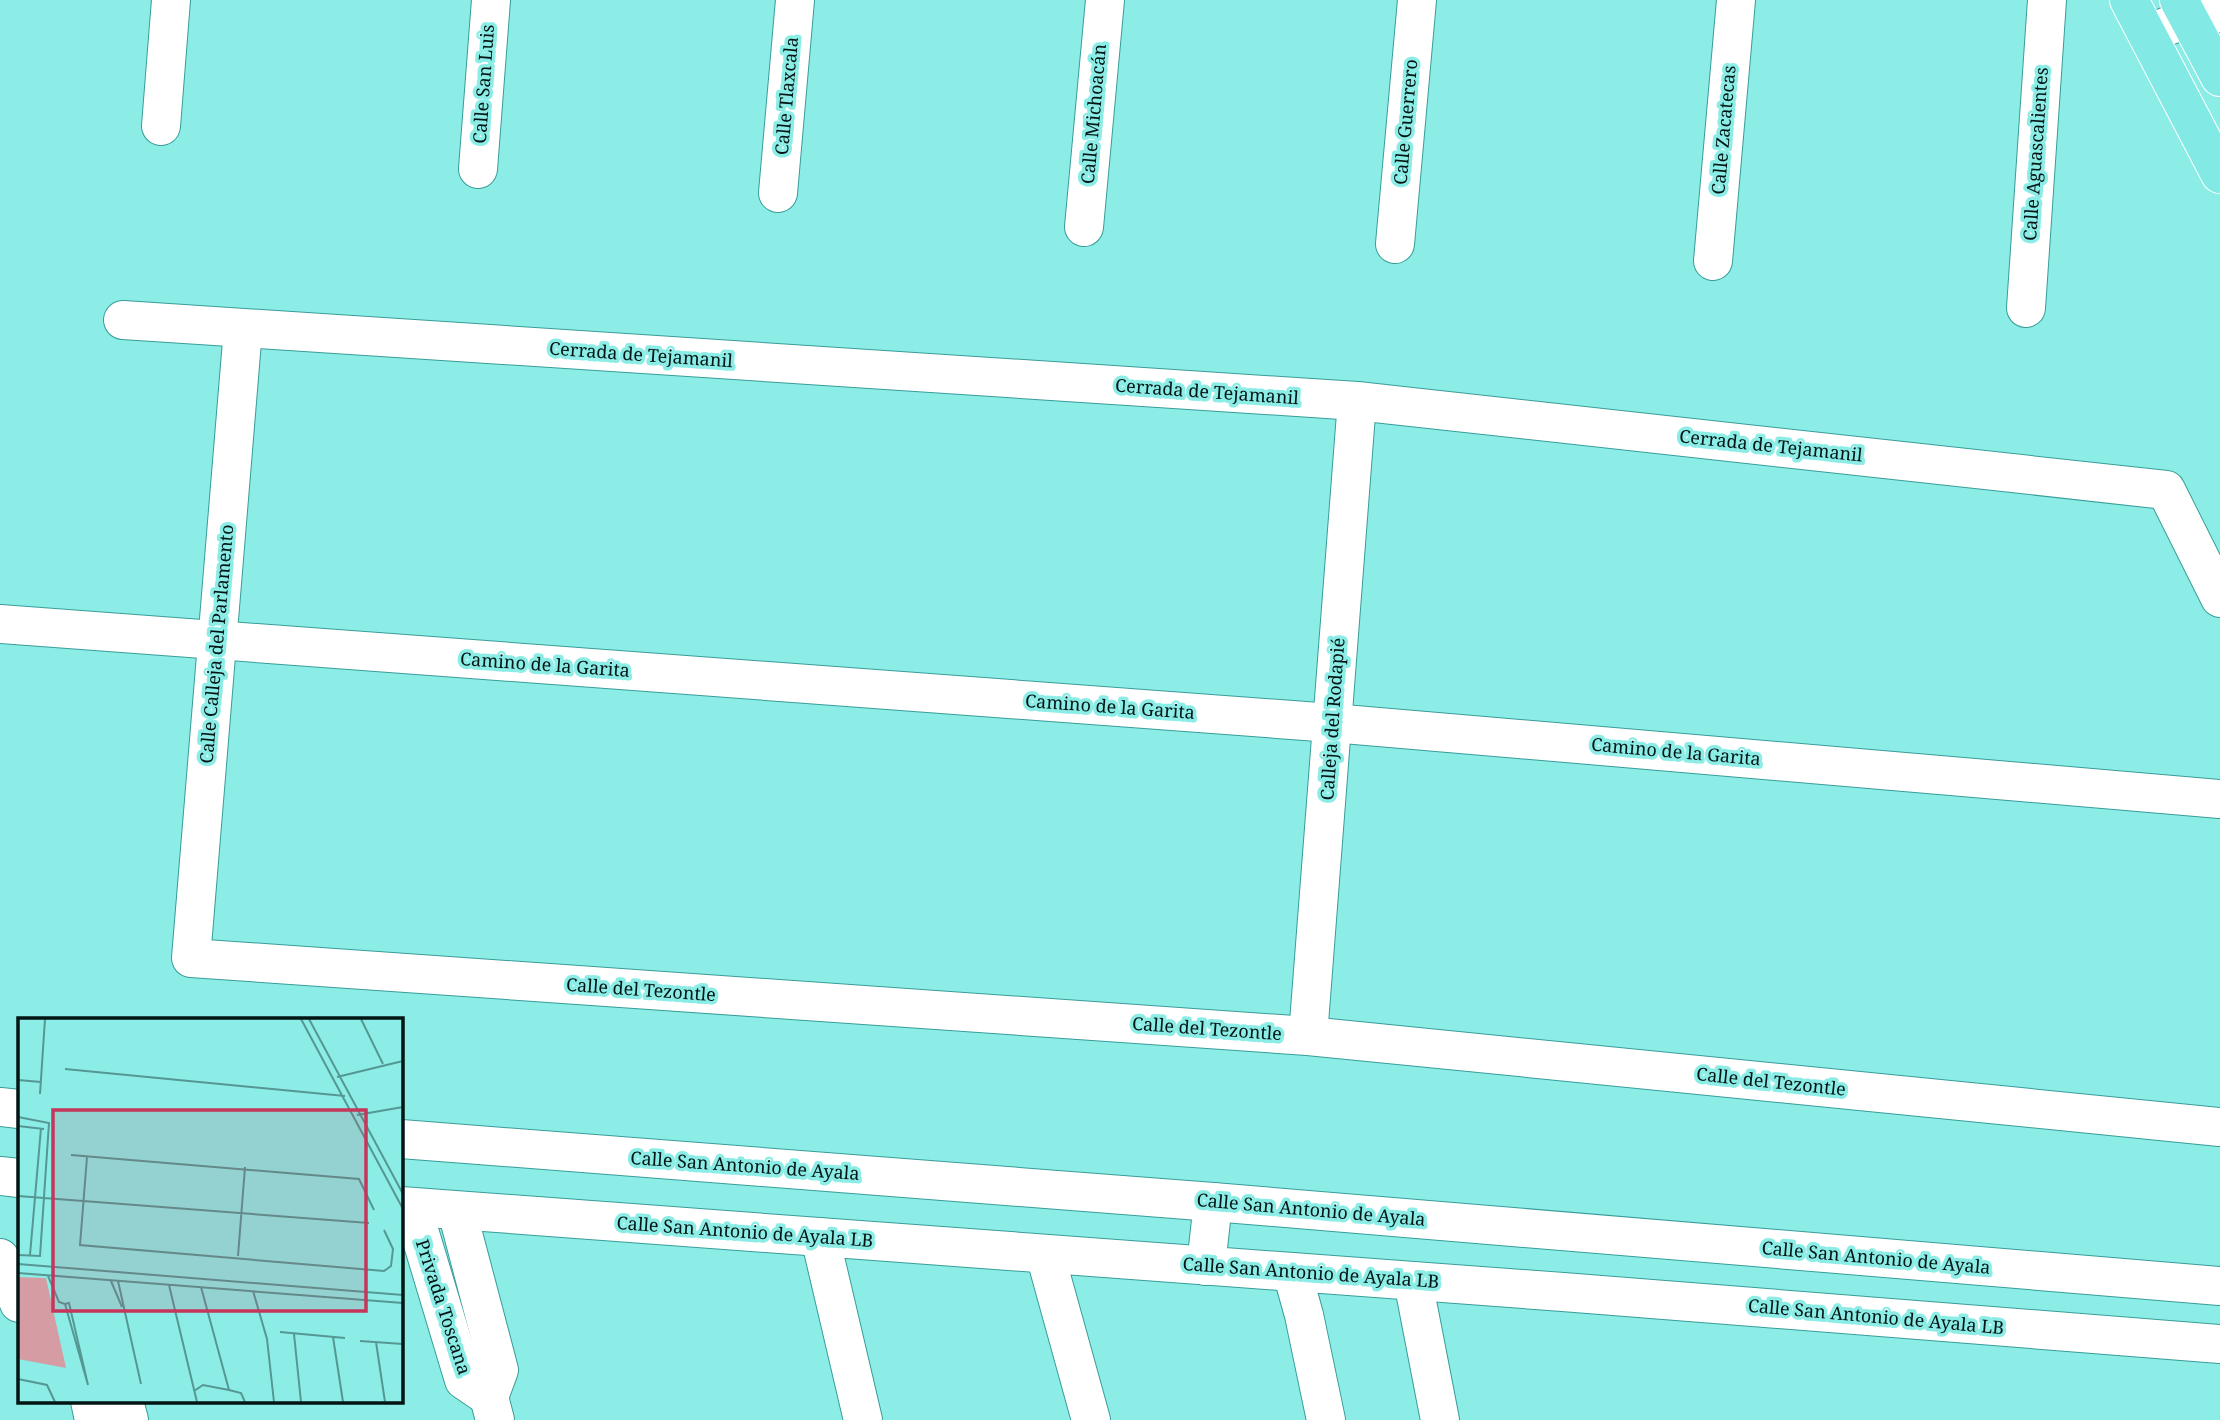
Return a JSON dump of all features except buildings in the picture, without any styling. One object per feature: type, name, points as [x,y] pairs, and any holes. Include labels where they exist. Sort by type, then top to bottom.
[{"type":"main road","points":[[2129,0],[2220,174]]},
{"type":"main road","points":[[2196,10],[2220,76]]},
{"type":"street","points":[[161,126],[171,0]]},
{"type":"street","name":"Calle San Luis","points":[[478,169],[491,0]]},
{"type":"street","name":"Calle Tlaxcala","points":[[778,193],[795,0]]},
{"type":"street","name":"Calle Michoacán","points":[[1084,227],[1105,0]]},
{"type":"street","name":"Calle Guerrero","points":[[1395,244],[1417,0]]},
{"type":"street","name":"Calle Zacatecas","points":[[1713,261],[1736,0]]},
{"type":"street","name":"Calle Aguascalientes","points":[[2026,308],[2048,0]]},
{"type":"street","points":[[2147,34],[2196,10]]},
{"type":"street","name":"Cerrada de Tejamanil","points":[[124,320],[1357,401],[2166,489],[2220,598]]},
{"type":"street","name":"Calle Calleja del Parlamento","points":[[191,958],[243,329]]},
{"type":"street","name":"Calleja del Rodapié","points":[[1308,1036],[1357,401]]},
{"type":"street","name":"Camino de la Garita","points":[[0,624],[1332,723],[2220,799]]},
{"type":"street","name":"Calle del Tezontle","points":[[191,958],[1308,1036],[2220,1127]]},
{"type":"street","points":[[0,1107],[18,1109]]},
{"type":"street","name":"Calle San Antonio de Ayala","points":[[402,1139],[1213,1202],[2220,1286]]},
{"type":"street","points":[[0,1177],[18,1178]]},
{"type":"street","points":[[1206,1266],[1213,1202]]},
{"type":"street","name":"Calle San Antonio de Ayala LB","points":[[406,1207],[1563,1292],[2220,1344]]},
{"type":"street","name":"Privada Toscana","points":[[406,1207],[464,1380],[492,1409]]},
{"type":"street","name":"Privada Toscana","points":[[457,1211],[499,1370],[492,1409]]},
{"type":"street","points":[[1563,1292],[1570,1233]]},
{"type":"street","points":[[820,1237],[863,1420]]},
{"type":"street","points":[[1045,1254],[1091,1420]]},
{"type":"street","points":[[0,1258],[18,1301]]},
{"type":"street","points":[[1292,1272],[1326,1420]]},
{"type":"street","points":[[1413,1281],[1440,1420]]},
{"type":"street","points":[[90,1402],[94,1420]]},
{"type":"street","points":[[124,1402],[129,1420]]}]
